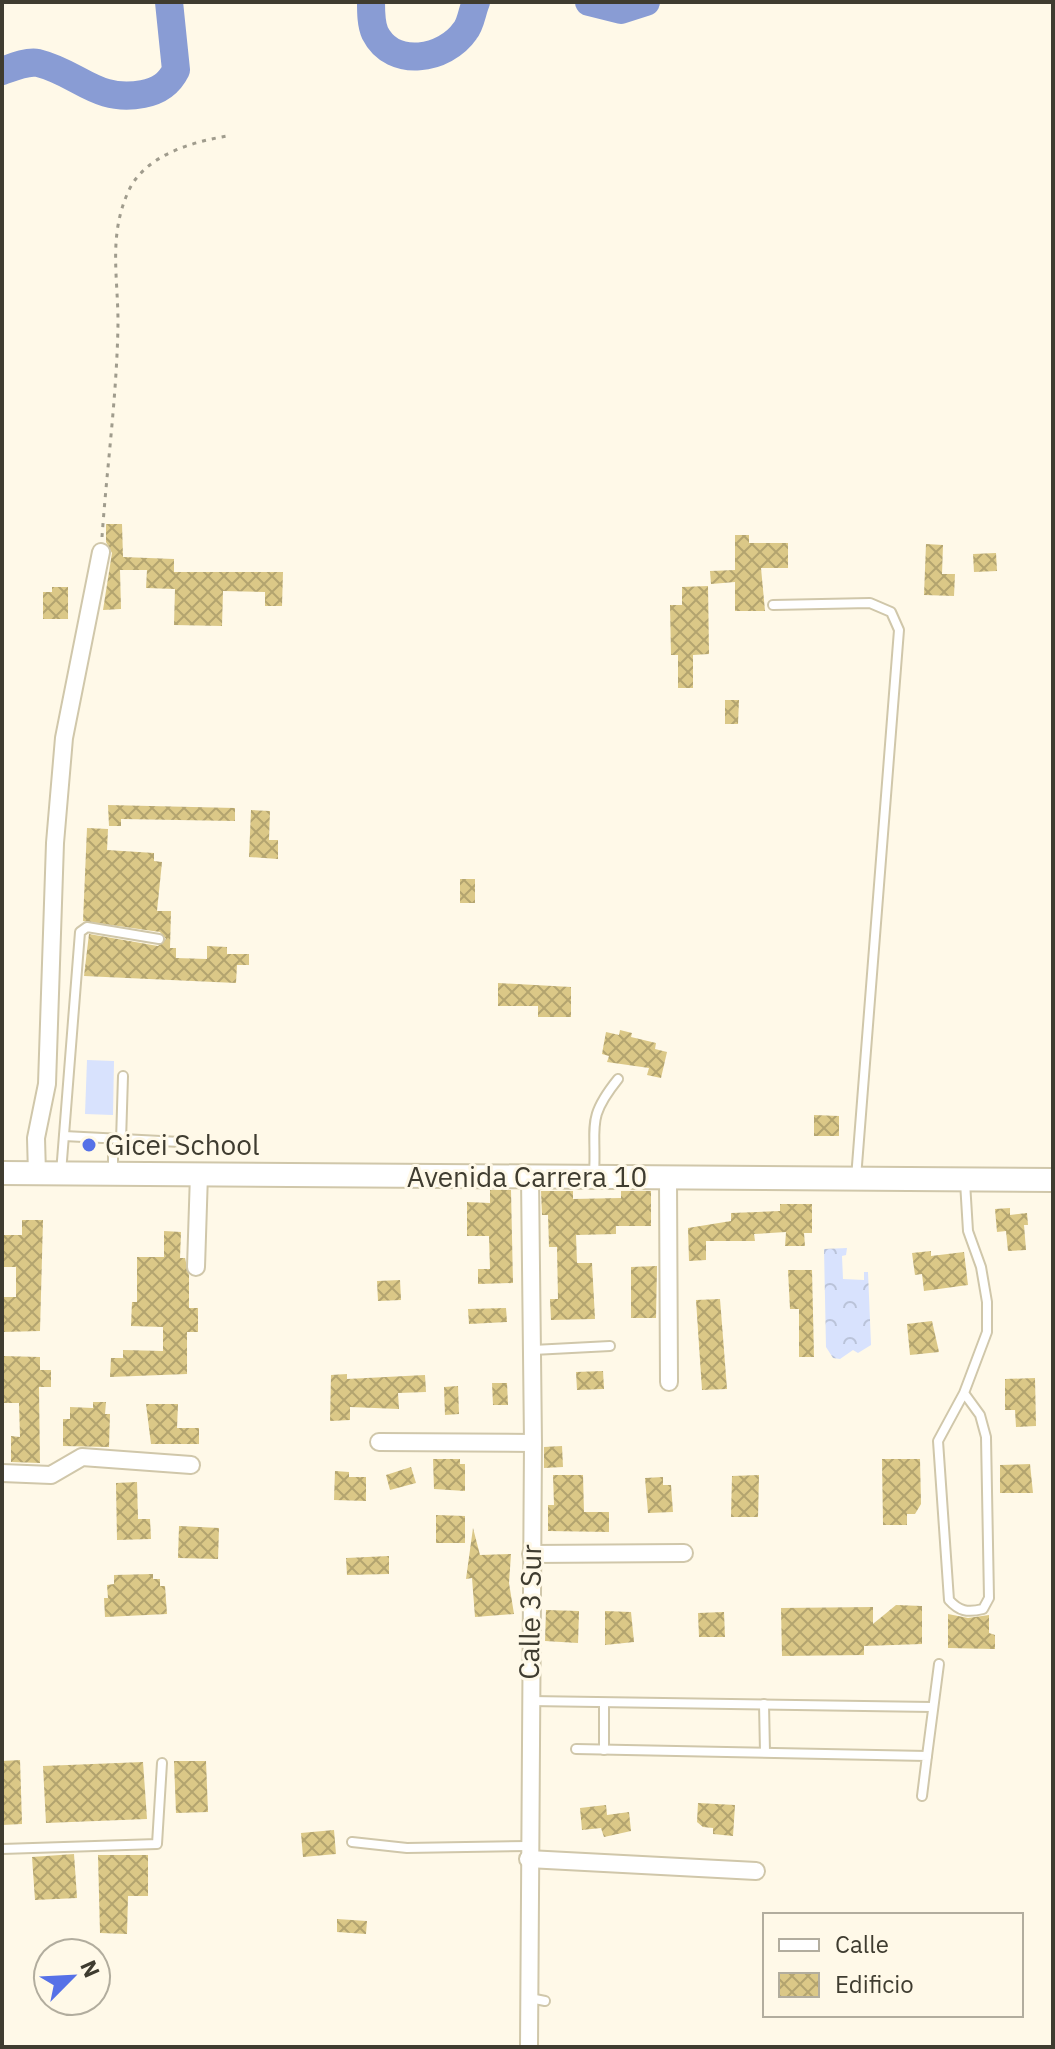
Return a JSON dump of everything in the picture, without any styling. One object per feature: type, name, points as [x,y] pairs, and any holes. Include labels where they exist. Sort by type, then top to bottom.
[{"type":"street","points":[[37,1174],[36,1138],[47,1084],[55,843],[64,738],[101,552]]},
{"type":"street","name":"Avenida Carrera 10","points":[[2,1173],[1053,1180]]},
{"type":"street","points":[[196,1267],[199,1174]]},
{"type":"street","name":"Calle 3 Sur","points":[[529,2047],[537,2000],[528,1853],[533,1443],[530,1177]]},
{"type":"street","points":[[668,1178],[669,1382]]},
{"type":"street","points":[[379,1442],[533,1443]]},
{"type":"street","points":[[2,1473],[51,1475],[82,1457],[191,1465]]},
{"type":"street","points":[[531,1554],[684,1553]]},
{"type":"street","points":[[528,1853],[756,1871]]},
{"type":"lane","points":[[773,605],[870,603],[891,612],[899,630],[856,1179]]},
{"type":"lane","points":[[61,1175],[80,932],[87,927],[159,939]]},
{"type":"lane","points":[[113,1175],[113,1150],[121,1141],[123,1076]]},
{"type":"lane","points":[[594,1177],[593,1125],[599,1103],[618,1079]]},
{"type":"lane","points":[[64,1136],[180,1142]]},
{"type":"lane","points":[[964,1393],[980,1415],[986,1437],[989,1598],[983,1609],[969,1612],[957,1609],[949,1600],[938,1441],[964,1393],[987,1332],[987,1302],[981,1267],[968,1231],[965,1180]]},
{"type":"lane","points":[[533,1350],[610,1346]]},
{"type":"lane","points":[[922,1796],[939,1664]]},
{"type":"lane","points":[[529,1701],[932,1707]]},
{"type":"lane","points":[[604,1703],[604,1750]]},
{"type":"lane","points":[[764,1704],[765,1752]]},
{"type":"lane","points":[[576,1749],[927,1756]]},
{"type":"lane","points":[[2,1849],[157,1844],[162,1763]]},
{"type":"lane","points":[[352,1842],[407,1848],[528,1853]]},
{"type":"path","points":[[101,552],[118,323],[113,240],[130,189],[147,166],[195,142],[227,136]]},
{"type":"green space","points":[[87,1060],[114,1061],[113,1115],[85,1114]]},
{"type":"green space","points":[[847,1248],[846,1255],[842,1256],[843,1279],[864,1280],[864,1272],[868,1272],[871,1345],[858,1353],[853,1350],[840,1359],[833,1358],[826,1347],[824,1249]]},
{"type":"building","points":[[106,524],[122,524],[123,557],[174,559],[174,572],[283,572],[282,606],[265,606],[265,592],[223,591],[222,626],[174,625],[175,589],[146,588],[147,570],[120,570],[121,609],[103,610],[112,553],[106,542]]},
{"type":"building","points":[[735,535],[749,535],[749,543],[788,543],[788,568],[761,568],[765,611],[735,611],[735,582],[711,584],[710,571],[735,570]]},
{"type":"building","points":[[926,544],[943,545],[942,574],[955,574],[954,596],[924,595]]},
{"type":"building","points":[[996,553],[997,571],[974,572],[973,554]]},
{"type":"building","points":[[708,586],[709,654],[693,655],[693,688],[678,688],[678,655],[671,655],[670,605],[682,605],[682,587]]},
{"type":"building","points":[[52,587],[68,587],[68,619],[43,619],[43,592],[52,592]]},
{"type":"building","points":[[725,700],[739,700],[738,724],[725,724]]},
{"type":"building","points":[[108,805],[235,808],[235,821],[121,819],[121,826],[109,826]]},
{"type":"building","points":[[251,810],[270,811],[269,840],[278,840],[278,859],[249,857]]},
{"type":"building","points":[[87,828],[108,829],[107,850],[154,853],[154,861],[162,862],[157,911],[171,911],[170,948],[176,948],[176,958],[207,959],[207,946],[227,947],[227,954],[249,954],[249,965],[237,965],[236,983],[84,976],[89,934],[158,946],[166,939],[160,932],[83,921]]},
{"type":"building","points":[[460,879],[475,879],[475,903],[460,903]]},
{"type":"building","points":[[498,983],[571,987],[571,1017],[538,1017],[538,1006],[498,1006]]},
{"type":"building","points":[[620,1030],[632,1033],[631,1037],[656,1043],[655,1049],[667,1052],[661,1078],[647,1075],[649,1068],[607,1062],[609,1056],[602,1054],[606,1032],[619,1035]]},
{"type":"building","points":[[814,1115],[839,1116],[839,1136],[814,1136]]},
{"type":"building","points":[[490,1190],[511,1190],[513,1283],[478,1284],[478,1269],[490,1269],[489,1236],[467,1236],[467,1202],[490,1203]]},
{"type":"building","points":[[541,1191],[573,1191],[573,1199],[621,1198],[621,1191],[651,1191],[651,1226],[616,1226],[616,1234],[576,1235],[577,1263],[592,1263],[595,1319],[551,1320],[550,1299],[558,1299],[557,1247],[549,1247],[548,1215],[542,1215]]},
{"type":"building","points":[[780,1204],[812,1204],[812,1233],[804,1233],[805,1246],[785,1246],[786,1232],[754,1234],[755,1241],[706,1241],[706,1260],[689,1261],[688,1228],[731,1221],[731,1213],[780,1211]]},
{"type":"building","points":[[1010,1208],[1010,1215],[1027,1213],[1028,1225],[1024,1225],[1026,1250],[1008,1251],[1006,1231],[997,1232],[995,1209]]},
{"type":"building","points":[[22,1220],[43,1220],[40,1331],[2,1332],[2,1297],[16,1297],[16,1267],[2,1267],[2,1235],[22,1235]]},
{"type":"building","points":[[164,1231],[181,1232],[180,1258],[185,1258],[189,1275],[189,1308],[198,1308],[198,1332],[187,1332],[187,1374],[110,1377],[111,1358],[123,1358],[123,1350],[163,1351],[163,1327],[131,1326],[132,1302],[137,1302],[137,1257],[164,1257]]},
{"type":"building","points":[[931,1251],[931,1256],[964,1252],[968,1285],[924,1291],[922,1274],[915,1275],[912,1253]]},
{"type":"building","points":[[657,1266],[656,1318],[631,1318],[631,1267]]},
{"type":"building","points":[[788,1270],[812,1270],[814,1357],[799,1357],[799,1309],[790,1309]]},
{"type":"building","points":[[400,1280],[401,1300],[378,1301],[377,1281]]},
{"type":"building","points":[[720,1299],[727,1389],[702,1390],[696,1300]]},
{"type":"building","points":[[506,1308],[507,1322],[469,1324],[468,1309]]},
{"type":"building","points":[[932,1321],[939,1352],[910,1355],[907,1324]]},
{"type":"building","points":[[2,1356],[40,1357],[40,1370],[51,1370],[51,1387],[39,1387],[40,1463],[11,1462],[11,1436],[20,1437],[19,1403],[2,1403]]},
{"type":"building","points":[[603,1371],[604,1389],[577,1390],[576,1372]]},
{"type":"building","points":[[347,1374],[347,1379],[425,1375],[426,1392],[398,1393],[399,1409],[350,1407],[350,1420],[330,1421],[331,1375]]},
{"type":"building","points":[[1035,1378],[1036,1426],[1016,1427],[1015,1410],[1005,1410],[1005,1379]]},
{"type":"building","points":[[492,1383],[507,1383],[508,1405],[493,1405]]},
{"type":"building","points":[[458,1386],[459,1414],[445,1415],[444,1387]]},
{"type":"building","points":[[93,1402],[106,1402],[105,1414],[110,1414],[109,1447],[63,1446],[63,1419],[70,1419],[70,1407],[93,1408]]},
{"type":"building","points":[[146,1404],[178,1404],[177,1428],[199,1428],[199,1444],[151,1444]]},
{"type":"building","points":[[562,1446],[563,1467],[544,1468],[544,1447]]},
{"type":"building","points":[[433,1459],[460,1459],[460,1464],[465,1464],[465,1491],[434,1489]]},
{"type":"building","points":[[882,1459],[920,1459],[921,1504],[915,1514],[907,1514],[907,1525],[883,1525]]},
{"type":"building","points":[[1030,1464],[1033,1493],[1000,1493],[1000,1465]]},
{"type":"building","points":[[411,1467],[416,1483],[390,1490],[386,1475]]},
{"type":"building","points":[[335,1471],[349,1472],[349,1477],[366,1477],[366,1501],[334,1500]]},
{"type":"building","points":[[553,1475],[583,1475],[584,1512],[609,1512],[609,1532],[548,1531],[548,1505],[554,1505]]},
{"type":"building","points":[[759,1475],[758,1517],[731,1517],[732,1476]]},
{"type":"building","points":[[663,1477],[663,1485],[671,1485],[673,1512],[648,1513],[645,1478]]},
{"type":"building","points":[[137,1482],[138,1519],[150,1519],[151,1539],[117,1540],[116,1483]]},
{"type":"building","points":[[436,1515],[465,1516],[465,1543],[436,1543]]},
{"type":"building","points":[[179,1526],[219,1528],[218,1559],[178,1558]]},
{"type":"building","points":[[473,1528],[480,1555],[511,1554],[509,1583],[514,1614],[475,1617],[472,1578],[466,1579]]},
{"type":"building","points":[[389,1556],[389,1574],[347,1575],[346,1558]]},
{"type":"building","points":[[153,1574],[153,1579],[160,1579],[160,1586],[165,1586],[167,1614],[105,1617],[104,1598],[108,1598],[107,1585],[114,1584],[114,1575]]},
{"type":"building","points":[[896,1605],[922,1606],[922,1644],[864,1646],[864,1655],[782,1656],[781,1608],[873,1607],[873,1624]]},
{"type":"building","points":[[546,1610],[579,1611],[578,1643],[545,1641]]},
{"type":"building","points":[[605,1611],[631,1612],[634,1642],[605,1645]]},
{"type":"building","points":[[724,1612],[725,1637],[699,1637],[698,1613]]},
{"type":"building","points":[[948,1614],[968,1618],[989,1615],[989,1633],[995,1635],[995,1649],[948,1648]]},
{"type":"building","points":[[20,1760],[22,1824],[2,1825],[2,1761]]},
{"type":"building","points":[[174,1761],[206,1761],[208,1812],[176,1813]]},
{"type":"building","points":[[143,1762],[147,1819],[46,1823],[43,1766]]},
{"type":"building","points":[[698,1803],[735,1805],[733,1836],[713,1834],[713,1828],[703,1827],[697,1822]]},
{"type":"building","points":[[606,1805],[607,1815],[629,1812],[631,1831],[604,1837],[601,1828],[582,1830],[580,1808]]},
{"type":"building","points":[[334,1830],[336,1854],[303,1857],[301,1833]]},
{"type":"building","points":[[74,1854],[77,1898],[35,1900],[32,1857]]},
{"type":"building","points":[[98,1855],[148,1855],[148,1896],[128,1896],[127,1934],[100,1933]]},
{"type":"building","points":[[337,1919],[367,1921],[366,1934],[337,1932]]},
{"type":"waterway","points":[[2,71],[38,63],[100,91],[127,96],[154,91],[167,83],[176,70],[169,2]]},
{"type":"waterway","points":[[371,2],[375,33],[383,44],[406,56],[432,54],[456,41],[467,28],[476,2]]},
{"type":"waterway","points":[[589,2],[621,10],[646,2]]},
{"type":"place","name":"Gicei School","points":[[89,1145]]}]
